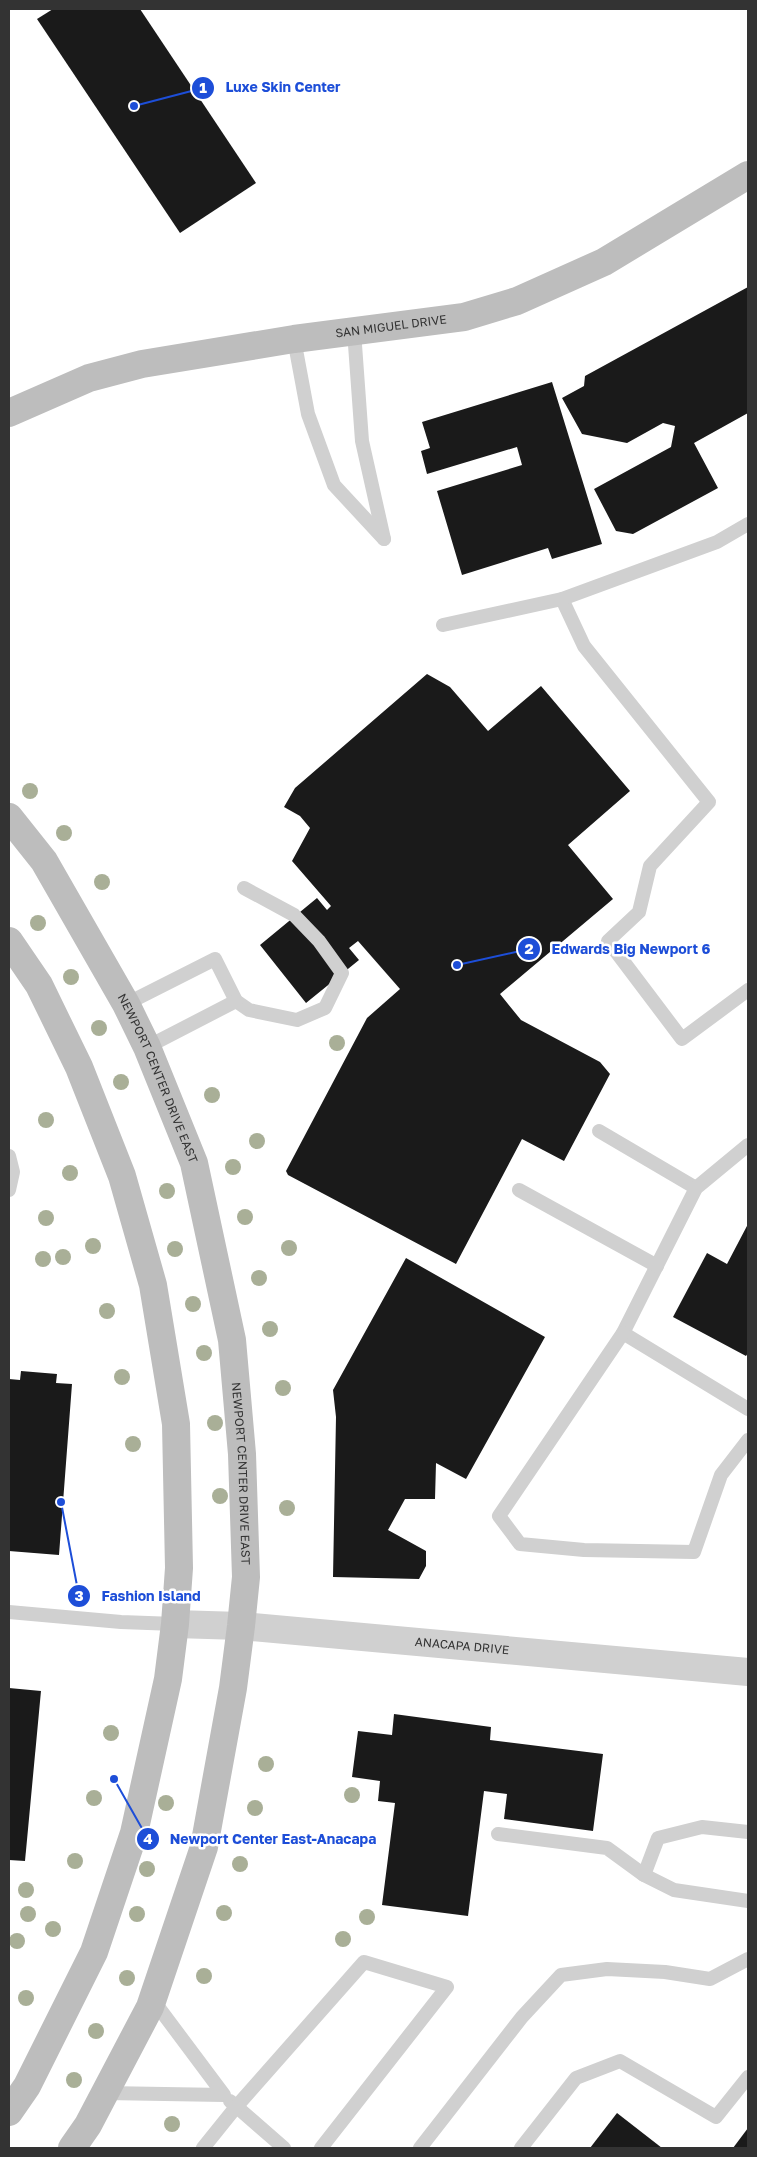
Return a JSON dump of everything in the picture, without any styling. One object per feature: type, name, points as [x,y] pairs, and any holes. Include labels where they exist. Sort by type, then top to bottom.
[{"type":"main road","name":"SAN MIGUEL DRIVE","points":[[9,413],[89,378],[142,364],[294,339],[464,317],[517,301],[604,262],[748,175]]},
{"type":"main road","name":"NEWPORT CENTER DRIVE EAST","points":[[9,817],[44,861],[126,1004],[148,1047],[194,1163],[232,1340],[242,1463],[246,1577],[233,1688],[204,1846],[153,2000],[88,2125],[72,2148]]},
{"type":"main road","points":[[9,941],[39,985],[79,1067],[122,1176],[153,1285],[176,1424],[179,1568],[168,1680],[134,1833],[94,1952],[27,2086],[9,2112]]},
{"type":"street","name":"ANACAPA DRIVE","points":[[175,1624],[241,1626],[748,1672]]},
{"type":"lane","points":[[294,339],[308,414],[334,485],[384,539],[362,441],[354,331]]},
{"type":"lane","points":[[443,625],[562,599],[717,542],[748,524]]},
{"type":"lane","points":[[562,599],[584,646],[708,802],[650,866],[639,912],[608,941],[682,1039],[748,990]]},
{"type":"lane","points":[[126,1004],[215,959],[236,1001],[249,1010],[297,1020],[325,1008],[342,973],[319,941],[294,915],[244,888]]},
{"type":"lane","points":[[148,1047],[236,1001]]},
{"type":"lane","points":[[599,1131],[696,1188]]},
{"type":"lane","points":[[748,1145],[696,1188],[623,1333],[499,1516],[520,1544],[584,1550],[694,1552],[722,1475],[748,1440]]},
{"type":"lane","points":[[9,1156],[12,1172],[9,1190]]},
{"type":"lane","points":[[519,1190],[657,1266]]},
{"type":"lane","points":[[623,1333],[748,1409]]},
{"type":"lane","points":[[9,1612],[121,1622],[175,1624]]},
{"type":"lane","points":[[644,1875],[658,1838],[702,1827],[748,1832]]},
{"type":"lane","points":[[498,1834],[607,1848],[644,1875],[674,1890],[748,1901]]},
{"type":"lane","points":[[420,2148],[522,2017],[562,1975],[606,1969],[665,1972],[710,1979],[748,1959]]},
{"type":"lane","points":[[203,2148],[236,2107],[364,1962],[447,1988],[322,2148]]},
{"type":"lane","points":[[153,2000],[224,2095],[284,2148]]},
{"type":"lane","points":[[521,2148],[576,2078],[620,2061],[716,2117],[748,2077]]},
{"type":"lane","points":[[105,2093],[224,2095]]},
{"type":"building","points":[[53,9],[140,9],[256,183],[180,233],[37,19]]},
{"type":"building","points":[[748,287],[748,413],[694,443],[718,488],[633,534],[616,531],[594,489],[671,447],[675,426],[663,423],[627,443],[582,434],[562,398],[584,386],[585,376]]},
{"type":"building","points":[[552,382],[602,544],[552,559],[548,548],[462,575],[437,491],[522,465],[517,447],[427,474],[421,451],[430,448],[422,422]]},
{"type":"building","points":[[427,674],[450,687],[488,731],[541,686],[630,791],[568,845],[613,899],[500,994],[521,1020],[600,1062],[610,1074],[564,1161],[522,1139],[456,1264],[288,1175],[286,1171],[367,1018],[400,989],[358,941],[349,948],[359,960],[306,1003],[260,945],[317,898],[327,910],[331,906],[292,861],[310,828],[300,816],[284,807],[295,788]]},
{"type":"building","points":[[748,1224],[748,1353],[746,1356],[673,1317],[707,1253],[727,1264]]},
{"type":"building","points":[[406,1258],[545,1337],[466,1479],[436,1463],[435,1499],[405,1499],[388,1530],[426,1551],[426,1566],[419,1579],[333,1577],[336,1417],[333,1390]]},
{"type":"building","points":[[21,1371],[57,1374],[56,1383],[72,1384],[59,1555],[9,1551],[9,1379],[20,1380]]},
{"type":"building","points":[[9,1688],[41,1691],[25,1861],[9,1860]]},
{"type":"building","points":[[394,1714],[491,1727],[490,1740],[603,1754],[593,1831],[504,1819],[507,1794],[484,1791],[468,1916],[382,1905],[395,1803],[378,1801],[380,1781],[352,1777],[358,1731],[392,1735]]},
{"type":"building","points":[[617,2113],[662,2148],[590,2148]]},
{"type":"building","points":[[748,2128],[748,2148],[733,2148]]},
{"type":"place","name":"Luxe Skin Center","points":[[134,106]]},
{"type":"place","name":"Edwards Big Newport 6","points":[[457,965]]},
{"type":"place","name":"Fashion Island","points":[[61,1502]]},
{"type":"place","name":"Newport Center East-Anacapa","points":[[114,1779]]}]
